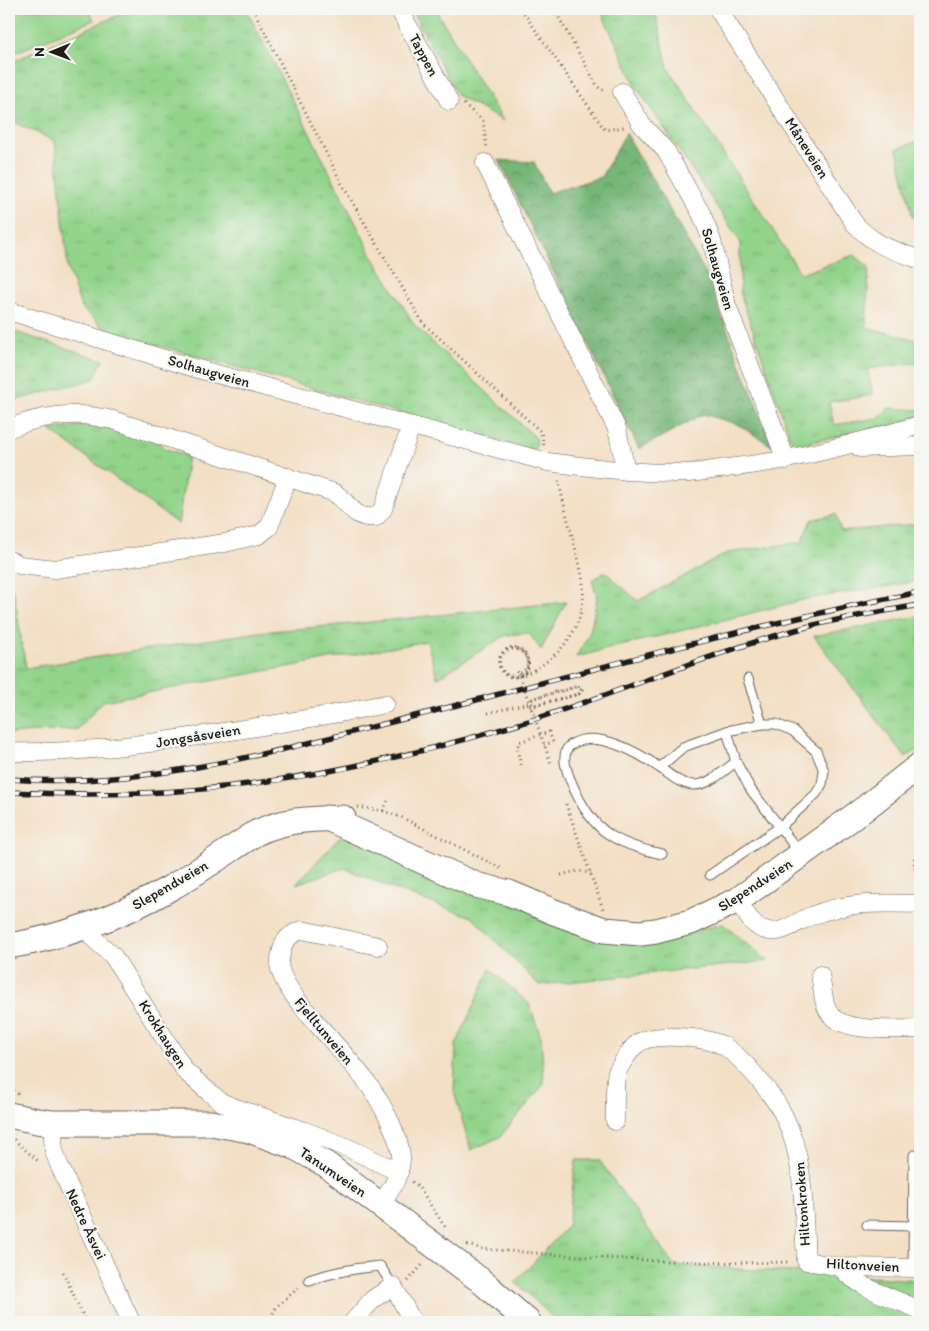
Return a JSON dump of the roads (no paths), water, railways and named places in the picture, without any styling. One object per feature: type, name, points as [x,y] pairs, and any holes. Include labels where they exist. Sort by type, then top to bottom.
[{"type":"main road","name":"Slependveien","points":[[9,946],[40,941],[87,927],[120,913],[171,888],[268,827],[293,820],[327,818],[357,818],[396,830],[480,872],[509,893],[589,925],[604,930],[628,933],[656,931],[679,926],[706,916],[738,900],[920,765]]},
{"type":"main road","name":"Tanumveien","points":[[9,1115],[37,1122],[52,1123],[211,1123],[249,1130],[271,1137],[310,1154],[327,1165],[480,1280],[528,1322]]},
{"type":"street","name":"Tappen","points":[[399,9],[449,101]]},
{"type":"street","name":"Måneveien","points":[[718,9],[854,223],[864,234],[879,245],[908,256],[920,258]]},
{"type":"street","name":"Solhaugveien","points":[[622,92],[642,125],[666,151],[702,215],[712,241],[727,306],[786,460]]},
{"type":"street","points":[[485,163],[617,429],[626,471]]},
{"type":"street","name":"Solhaugveien","points":[[9,311],[194,368],[548,462],[626,471],[690,473],[786,460],[920,425]]},
{"type":"street","points":[[9,429],[19,424],[50,417],[81,415],[113,420],[335,493],[355,513],[367,518],[376,517],[383,509],[411,426]]},
{"type":"street","points":[[827,450],[920,446]]},
{"type":"street","points":[[9,560],[20,564],[55,569],[225,544],[259,535],[270,527],[288,477]]},
{"type":"street","name":"Jongsåsveien","points":[[9,752],[46,753],[129,746],[280,723],[385,704]]},
{"type":"street","points":[[738,900],[752,923],[770,932],[779,931],[810,916],[848,905],[870,903],[920,904]]},
{"type":"street","name":"Krokhaugen","points":[[87,927],[93,938],[113,956],[185,1071],[221,1102],[321,1137],[400,1172]]},
{"type":"street","name":"Fjelltunveien","points":[[378,946],[302,930],[294,932],[285,941],[280,958],[280,968],[285,982],[297,1000],[367,1082],[385,1112],[396,1136],[401,1158],[400,1172]]},
{"type":"street","points":[[820,975],[826,1007],[831,1016],[842,1023],[858,1028],[920,1029]]},
{"type":"street","name":"Hiltonkroken","points":[[615,1121],[617,1073],[636,1044],[651,1038],[672,1037],[706,1040],[722,1046],[733,1053],[772,1097],[784,1116],[798,1150],[802,1182],[806,1261]]},
{"type":"street","name":"Nedre Åsvei","points":[[52,1123],[54,1151],[60,1167],[131,1322]]},
{"type":"street","points":[[380,1205],[390,1192],[400,1172]]},
{"type":"street","name":"Hiltonveien","points":[[806,1261],[840,1266],[917,1267]]},
{"type":"street","points":[[840,1266],[850,1278],[865,1287],[920,1310]]},
{"type":"street","points":[[350,1321],[373,1299],[393,1286],[413,1322]]},
{"type":"lane","points":[[748,679],[762,724]]},
{"type":"lane","points":[[660,767],[683,747],[727,731],[762,724],[776,724],[793,731],[816,751],[824,771],[822,784],[816,794],[780,827],[710,875]]},
{"type":"lane","points":[[727,731],[736,762],[751,790],[801,855]]},
{"type":"lane","points":[[662,854],[637,849],[608,836],[595,824],[576,793],[567,771],[565,755],[569,746],[589,739],[615,743],[660,767],[680,782],[700,785],[736,762]]},
{"type":"lane","points":[[914,1155],[914,1226],[917,1267]]},
{"type":"lane","points":[[867,1225],[914,1226]]},
{"type":"lane","points":[[309,1280],[333,1272],[380,1266],[393,1286]]},
{"type":"railway","points":[[9,779],[61,781],[112,778],[214,764],[264,754],[730,634],[920,592]]},
{"type":"railway","points":[[9,792],[100,794],[192,790],[234,786],[357,766],[439,747],[519,724],[593,700],[776,635],[827,622],[920,605]]}]
